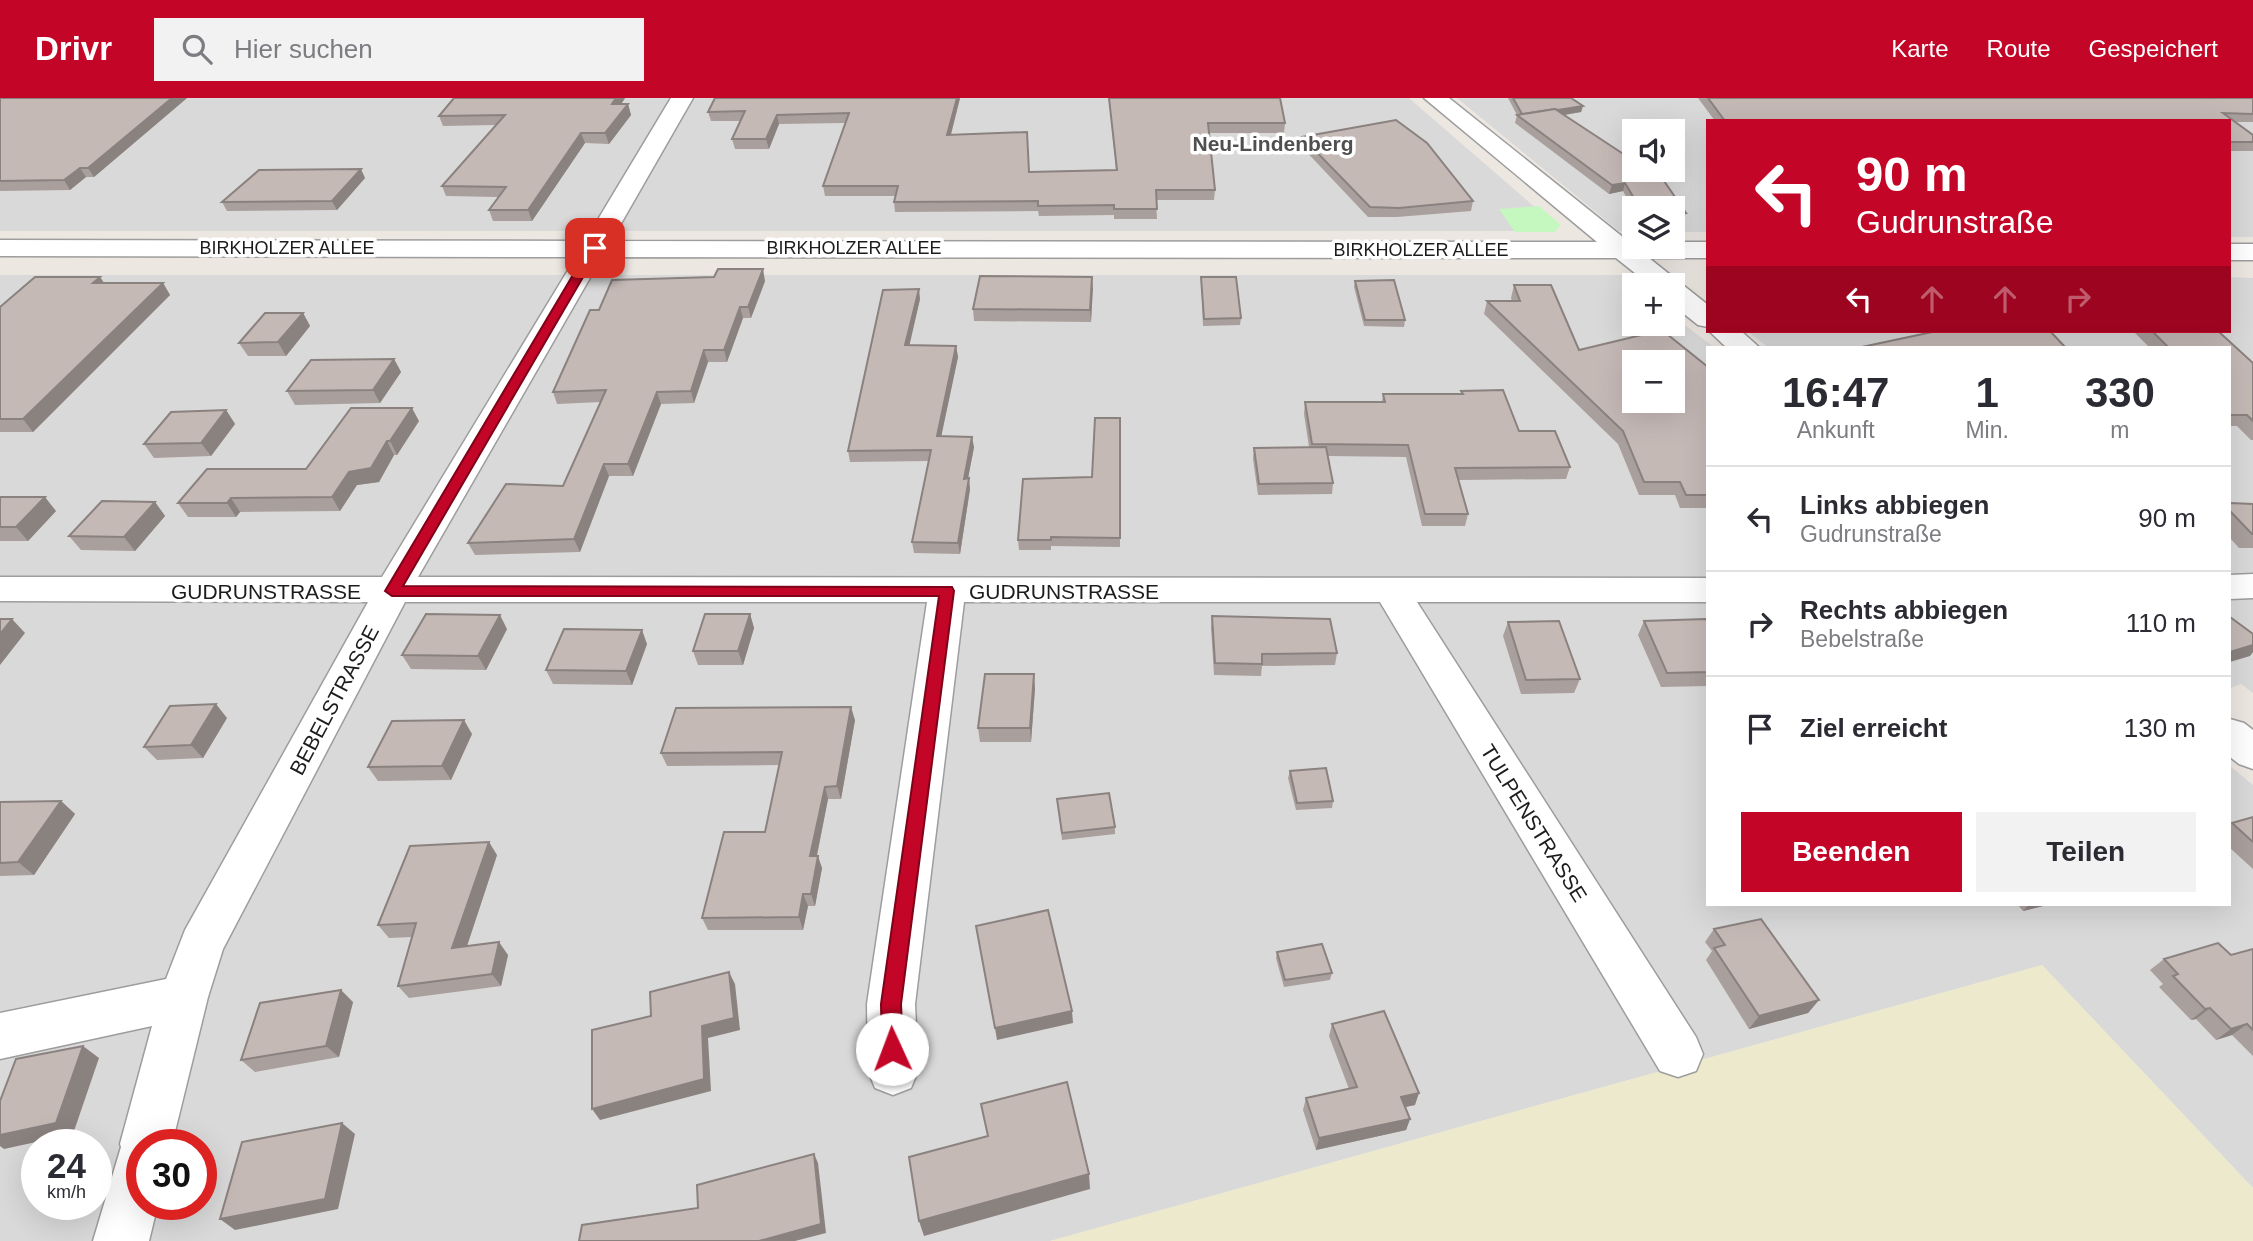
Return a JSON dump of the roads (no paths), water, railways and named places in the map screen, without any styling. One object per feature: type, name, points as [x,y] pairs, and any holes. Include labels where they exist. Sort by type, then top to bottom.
[{"type":"street","name":"BEBELSTRASSE","points":[[150,1129],[184,997],[201,945],[392,591],[682,98]]},
{"type":"street","points":[[1435,98],[1651,273]]},
{"type":"street","name":"BIRKHOLZER ALLEE","points":[[0,248],[1706,250]]},
{"type":"street","points":[[2231,251],[2253,252]]},
{"type":"street","points":[[1685,301],[1706,317]]},
{"type":"street","points":[[1726,333],[1742,346]]},
{"type":"street","points":[[2231,587],[2253,586]]},
{"type":"street","name":"GUDRUNSTRASSE","points":[[0,589],[1391,592],[1706,590]]},
{"type":"street","points":[[893,1071],[891,1004],[947,591]]},
{"type":"street","name":"TULPENSTRASSE","points":[[1391,592],[1678,1054]]},
{"type":"street","points":[[2231,735],[2253,754]]},
{"type":"street","points":[[0,1036],[184,997]]},
{"type":"street","points":[[121,1241],[127,1220]]},
{"type":"district","name":"Neu-Lindenberg","points":[[1273,143]]}]
